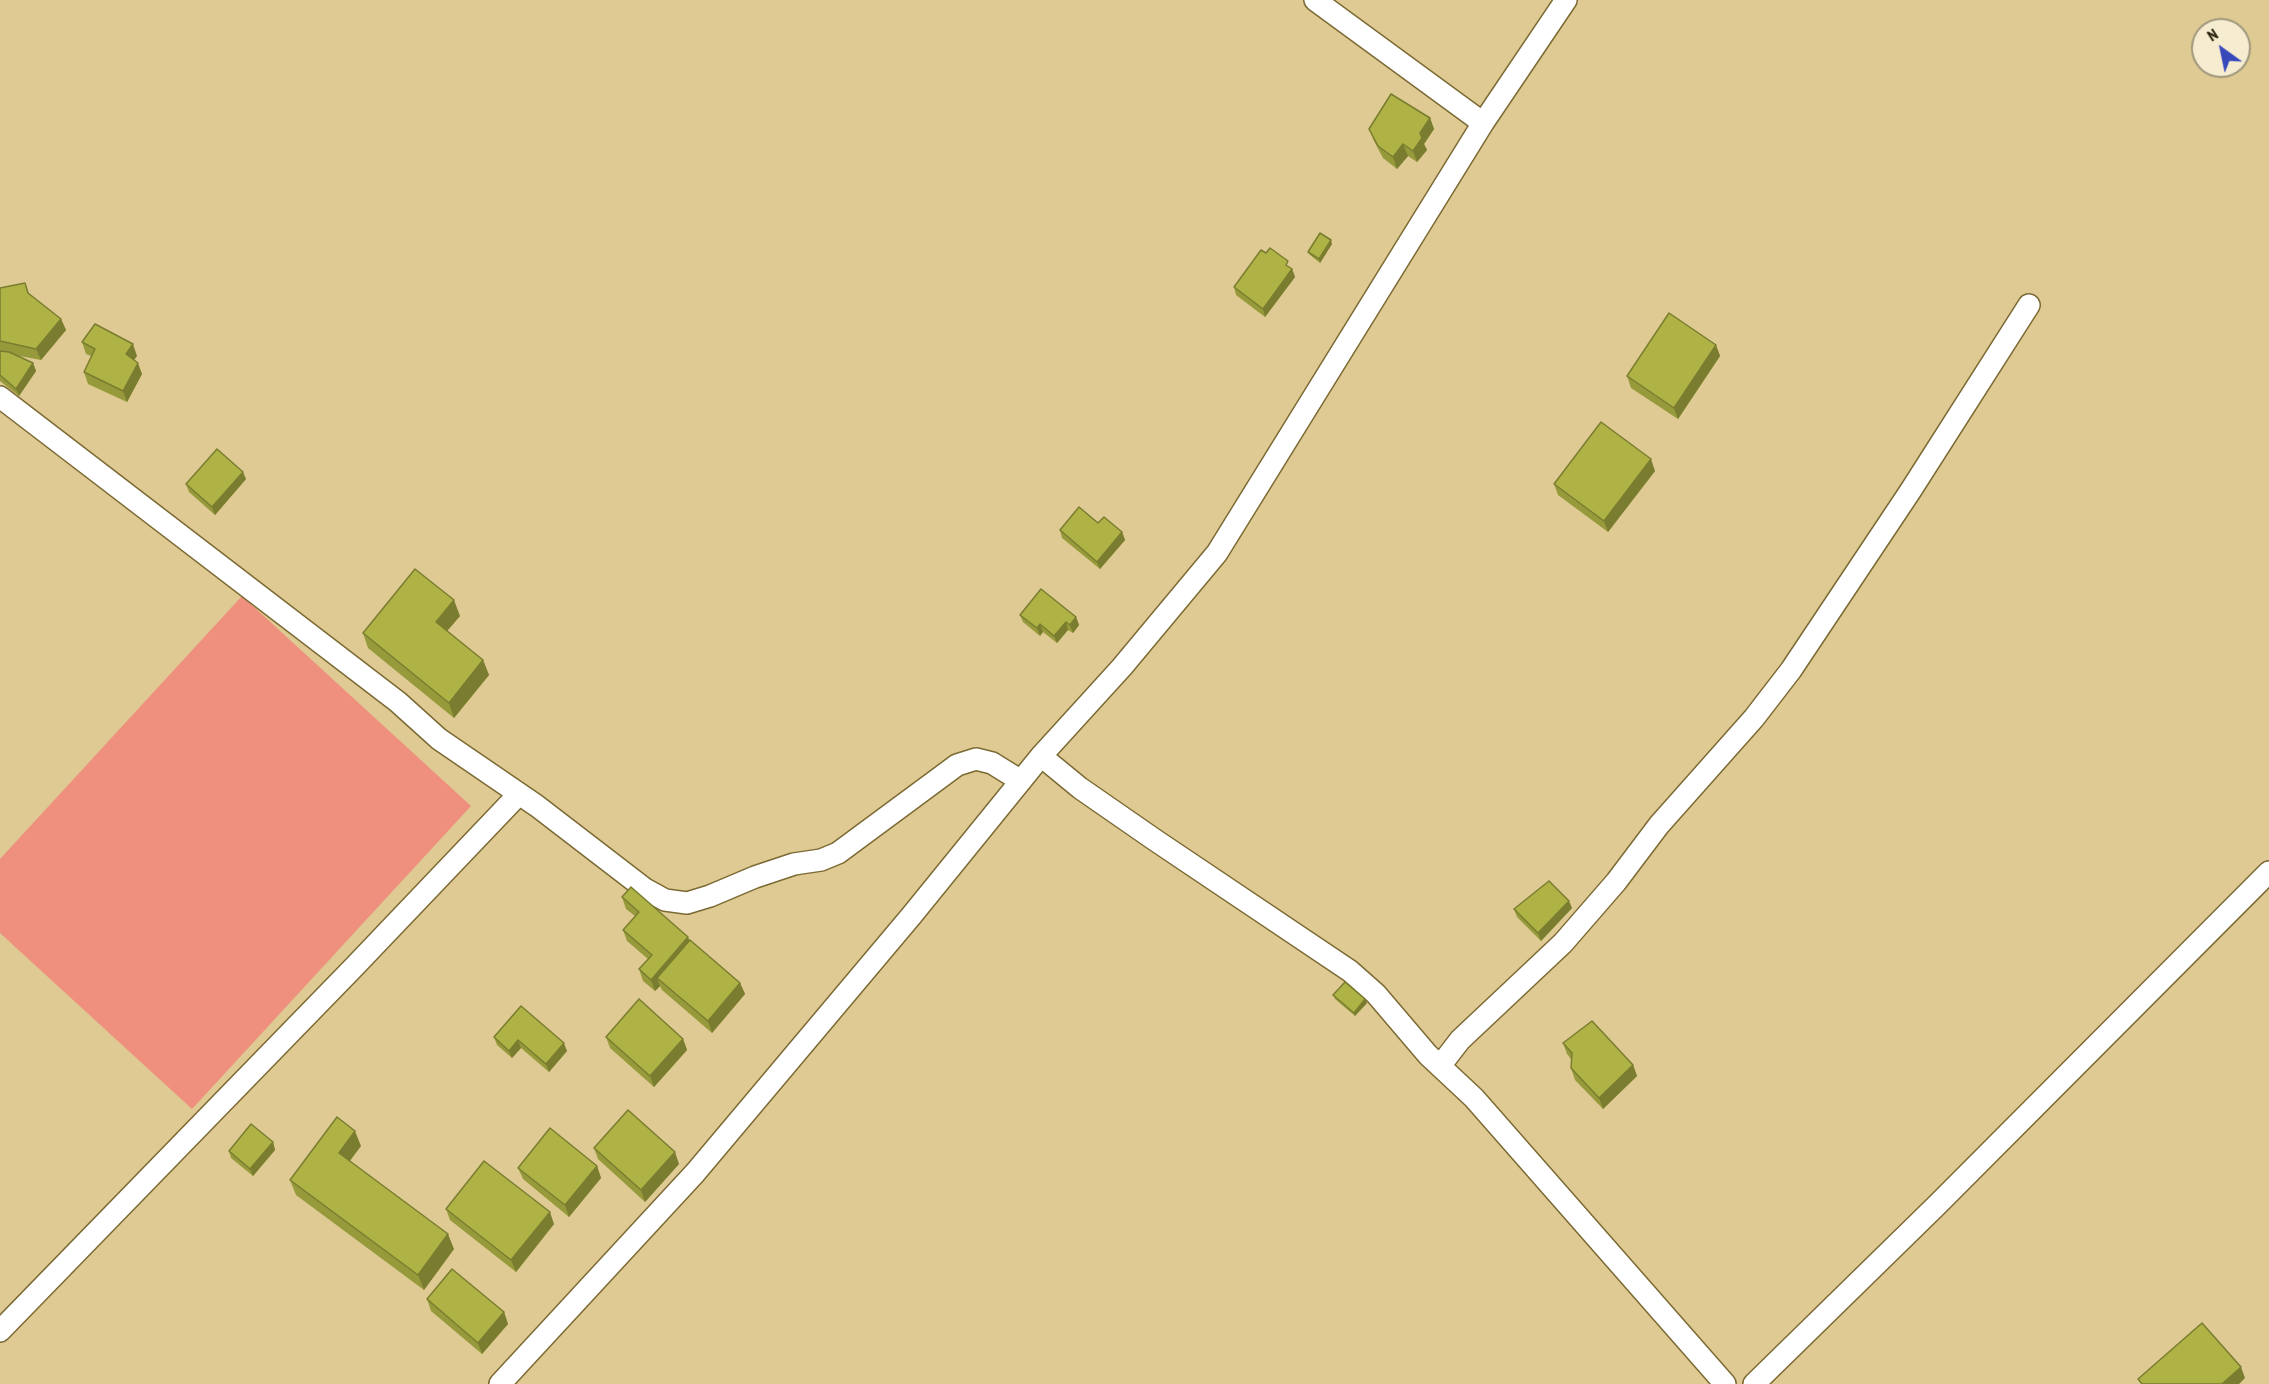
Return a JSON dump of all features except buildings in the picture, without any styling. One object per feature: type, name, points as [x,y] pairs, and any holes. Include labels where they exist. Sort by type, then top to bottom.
[{"type":"street","points":[[1315,0],[1483,123]]},
{"type":"street","points":[[500,1384],[695,1173],[912,915],[1041,756],[1122,667],[1217,553],[1483,123],[1566,0]]},
{"type":"street","points":[[1440,1066],[1460,1040],[1563,943],[1616,882],[1659,825],[1754,718],[1791,670],[1911,490],[2029,305]]},
{"type":"street","points":[[0,397],[398,702],[439,739],[645,889],[665,900],[687,903],[794,864],[821,860],[838,853],[957,765],[975,759],[992,763],[1021,781]]},
{"type":"street","points":[[1041,756],[1080,788],[1146,834],[1350,970],[1376,994],[1428,1055],[1474,1098],[1725,1384]]},
{"type":"street","points":[[0,1331],[518,795]]},
{"type":"street","points":[[1754,1384],[1937,1205],[2269,872]]},
{"type":"shaded area","points":[[242,596],[471,806],[192,1109],[0,933],[0,859]]}]
